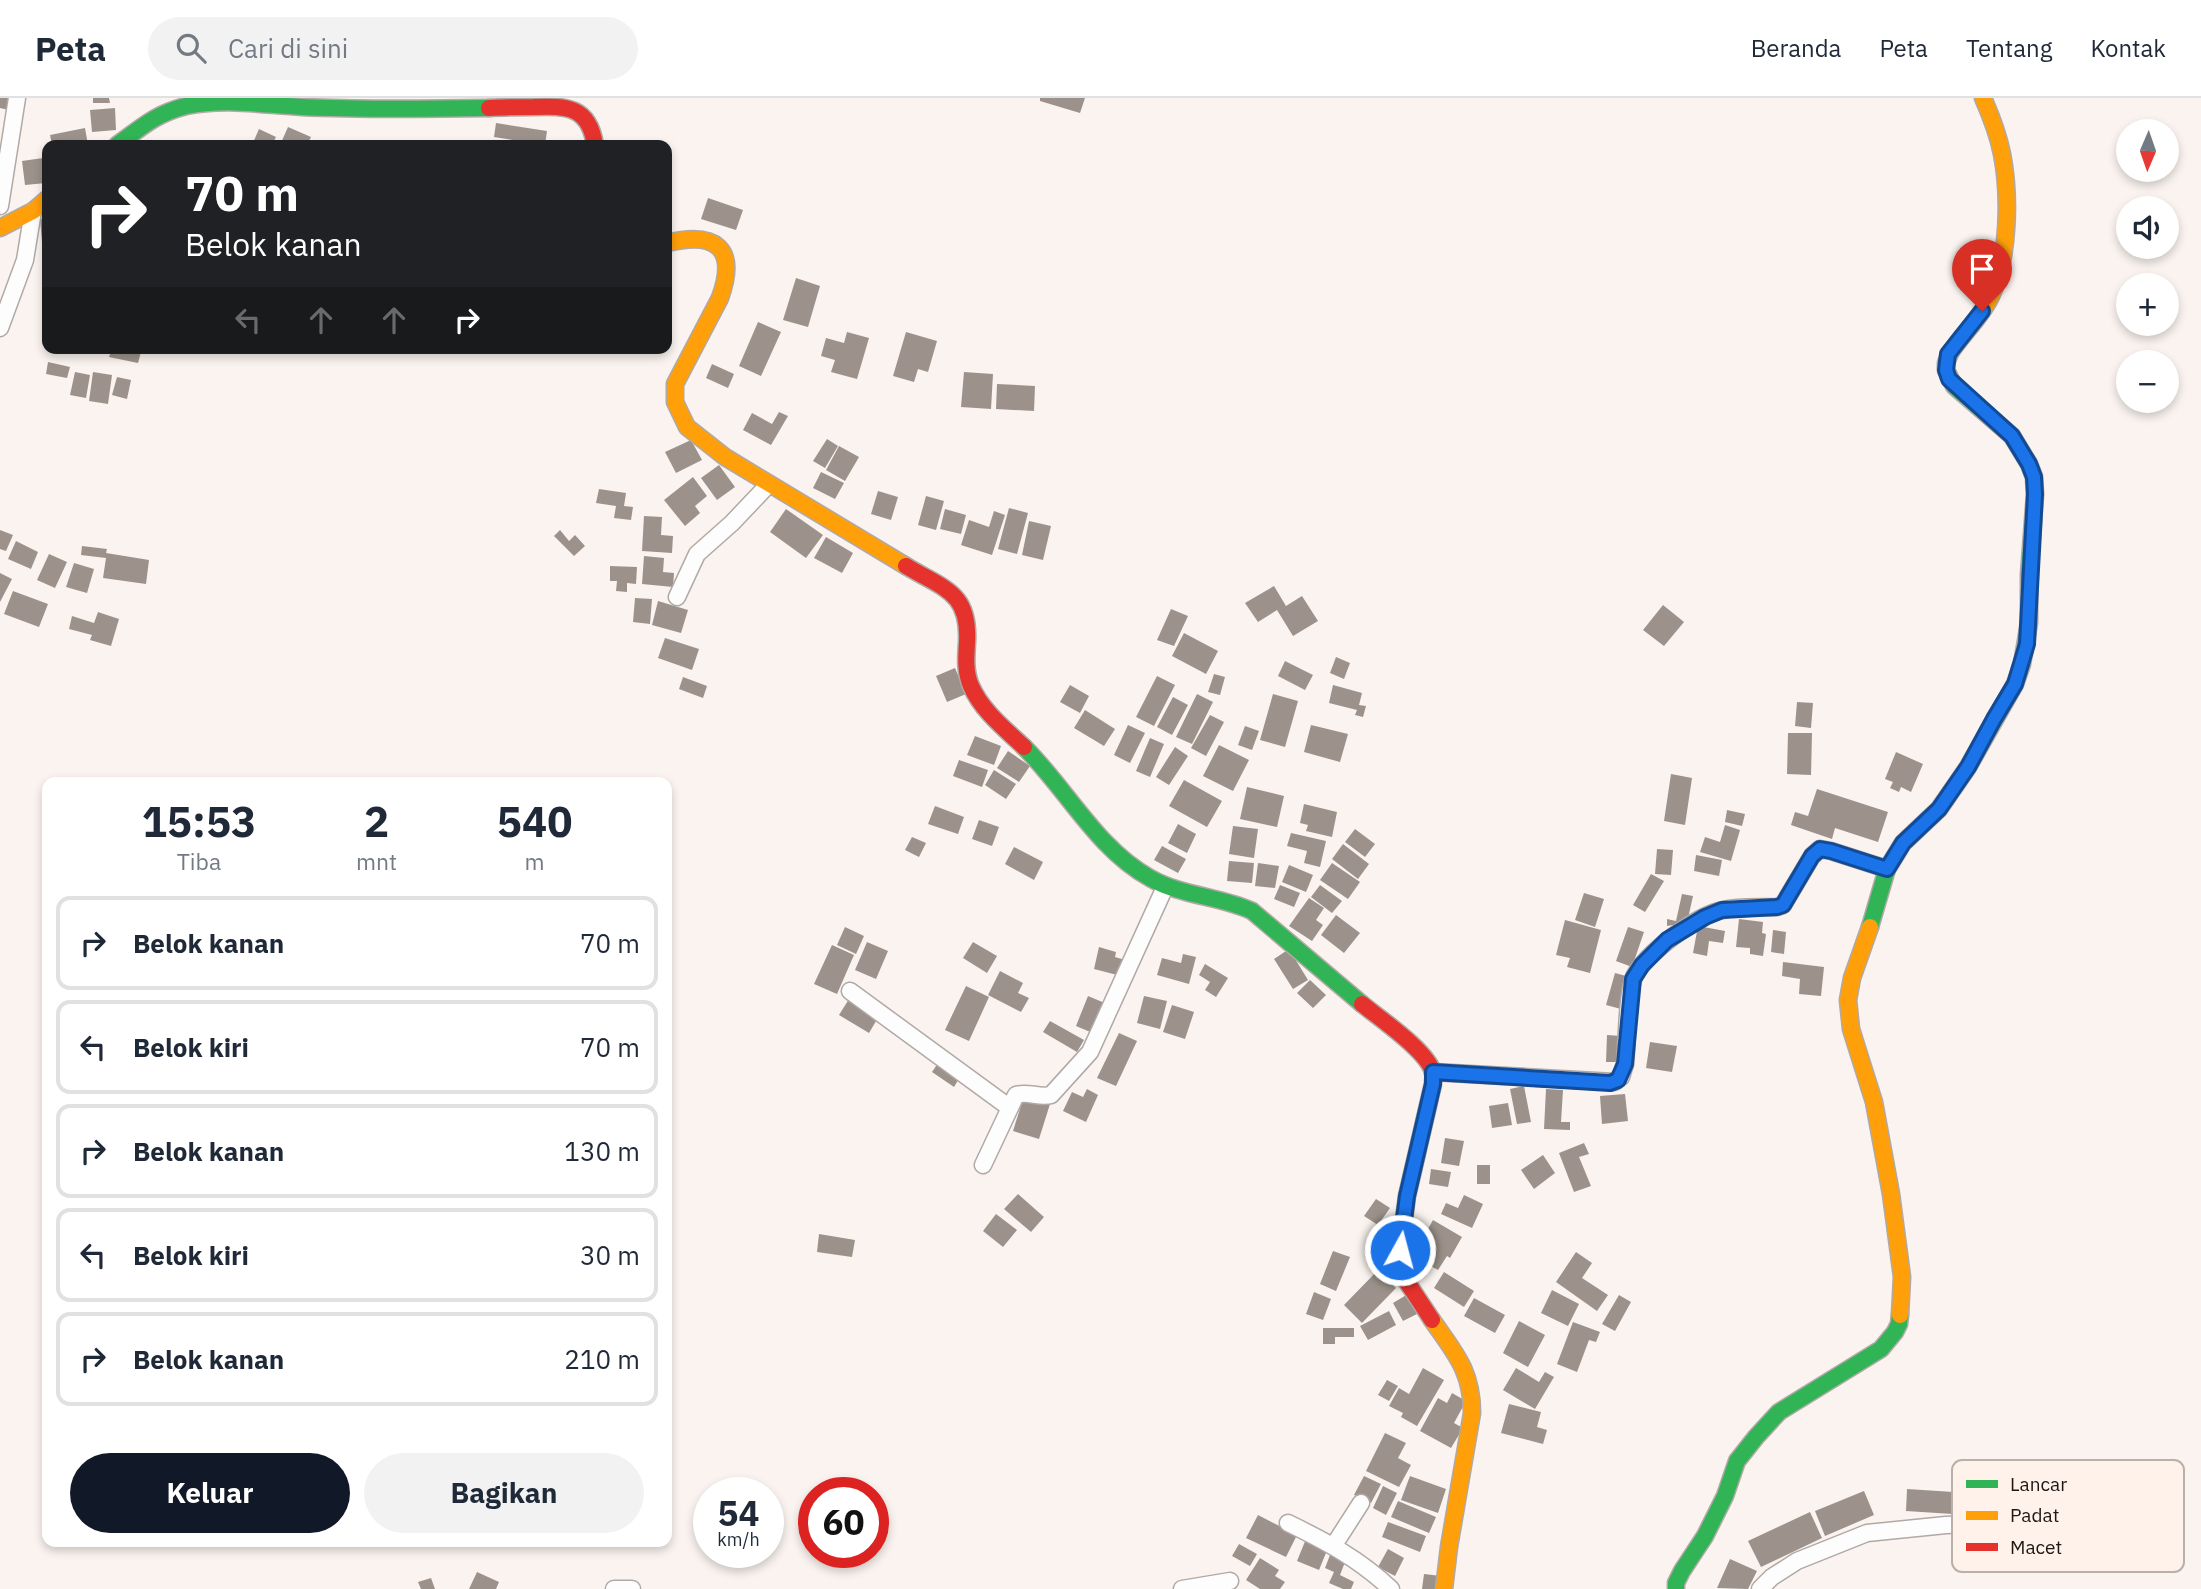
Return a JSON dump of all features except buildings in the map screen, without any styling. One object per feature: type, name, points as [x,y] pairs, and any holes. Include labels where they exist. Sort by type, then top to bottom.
[{"type":"main road","points":[[1675,1589],[1682,1571],[1725,1496],[1737,1461],[1756,1437],[1779,1412],[1881,1349],[1899,1324],[1902,1277],[1891,1194],[1874,1102],[1851,1029],[1848,1000],[1852,978],[1887,869],[1903,843],[1939,809],[1968,767],[2015,684],[2027,644],[2034,477],[2012,436],[1954,386],[1946,370],[1948,354],[1976,320],[1991,296],[2002,263],[2003,156],[1983,98]]},
{"type":"main road","points":[[124,140],[156,116],[195,104],[226,100],[299,107],[379,110],[565,106],[585,118],[593,131],[594,140]]},
{"type":"main road","points":[[0,228],[42,204]]},
{"type":"main road","points":[[672,242],[691,238],[712,243],[719,247],[729,269],[723,290],[675,384],[675,401],[687,426],[725,457],[955,595],[965,608],[967,617],[969,682],[982,705],[1036,760],[1100,834],[1134,867],[1165,887],[1246,907],[1259,915],[1427,1061],[1433,1072],[1433,1084],[1407,1196],[1400,1250],[1407,1282],[1464,1367],[1472,1392],[1472,1413],[1444,1589]]},
{"type":"street","points":[[0,206],[17,98]]},
{"type":"street","points":[[0,328],[25,260],[33,211]]},
{"type":"street","points":[[677,597],[697,554],[732,523],[769,484]]},
{"type":"street","points":[[1433,1072],[1614,1082],[1621,1077],[1625,1064],[1633,979],[1642,965],[1667,940],[1722,910],[1783,905],[1812,856],[1820,849],[1887,869]]},
{"type":"street","points":[[983,1165],[1018,1094],[1044,1096],[1054,1093],[1090,1052],[1165,887]]},
{"type":"street","points":[[850,991],[1010,1108]]},
{"type":"street","points":[[1334,1545],[1361,1503]]},
{"type":"street","points":[[1288,1523],[1334,1545],[1391,1589]]},
{"type":"street","points":[[1760,1589],[1772,1577],[1797,1561],[1867,1532],[1952,1525]]},
{"type":"street","points":[[1182,1589],[1230,1581]]},
{"type":"street","points":[[614,1589],[632,1589]]},
{"type":"traffic: fast","points":[[124,140],[157,117],[175,109],[215,102],[349,109],[489,108]]},
{"type":"traffic: fast","points":[[1870,927],[1887,869],[1903,843],[1939,809],[1968,767],[2015,684],[2022,664],[2029,623],[2034,477],[2012,436],[1954,386],[1946,370],[1950,353]]},
{"type":"traffic: fast","points":[[1024,747],[1098,835],[1131,866],[1174,889],[1252,911],[1362,1004]]},
{"type":"traffic: fast","points":[[1676,1589],[1682,1571],[1705,1536],[1725,1496],[1737,1461],[1756,1437],[1779,1412],[1881,1349],[1895,1332],[1900,1315]]},
{"type":"traffic: slow","points":[[1950,353],[1991,296],[2004,246],[2007,207],[2005,170],[1998,139],[1983,98]]},
{"type":"traffic: slow","points":[[0,228],[42,203]]},
{"type":"traffic: slow","points":[[672,242],[710,242],[719,247],[726,267],[720,298],[675,384],[675,402],[687,427],[725,457],[906,566]]},
{"type":"traffic: slow","points":[[1870,927],[1852,978],[1848,1000],[1851,1029],[1874,1102],[1891,1194],[1902,1277],[1900,1315]]},
{"type":"traffic: slow","points":[[1432,1320],[1461,1363],[1469,1385],[1472,1413],[1444,1589]]},
{"type":"traffic: jam","points":[[489,108],[566,108],[588,122],[594,140]]},
{"type":"traffic: jam","points":[[906,566],[943,587],[959,602],[967,626],[966,665],[971,686],[988,712],[1024,747]]},
{"type":"traffic: jam","points":[[1362,1004],[1423,1055],[1433,1073],[1433,1084],[1407,1196],[1400,1250],[1407,1282],[1432,1320]]},
{"type":"route","points":[[1400,1250],[1407,1196],[1433,1084],[1433,1072],[1610,1083],[1618,1080],[1625,1064],[1633,979],[1642,965],[1667,940],[1722,910],[1783,905],[1812,856],[1820,849],[1887,869],[1903,843],[1939,809],[1968,767],[2015,684],[2027,644],[2035,494],[2034,477],[2029,464],[2012,436],[1954,386],[1947,375],[1948,354],[1982,311]]}]
